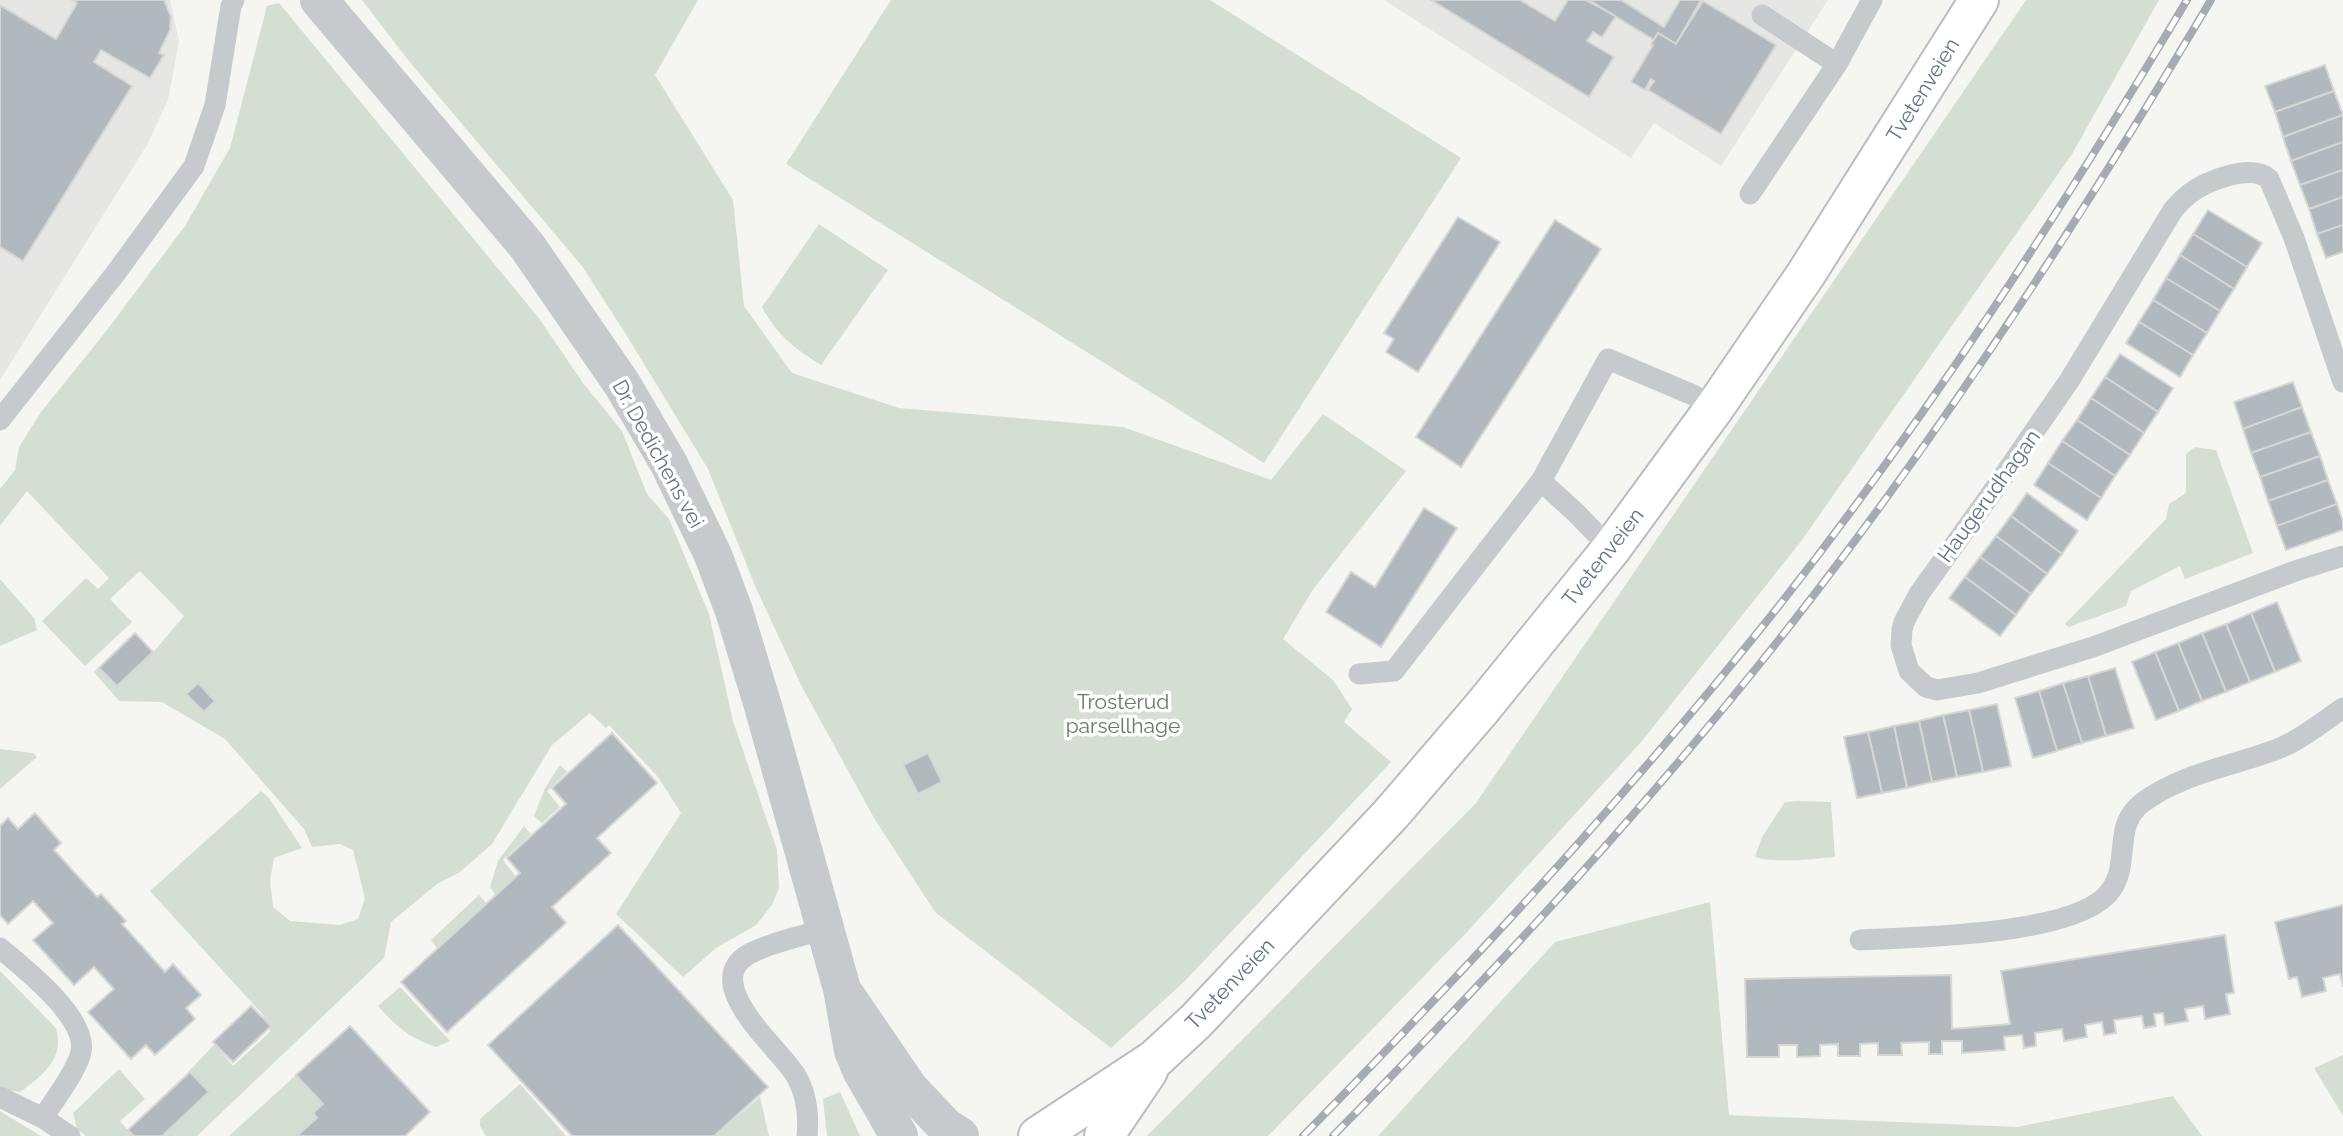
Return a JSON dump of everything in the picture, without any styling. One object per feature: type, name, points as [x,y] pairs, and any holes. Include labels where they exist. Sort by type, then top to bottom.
[{"type":"main road","name":"Tvetenveien","points":[[1038,1136],[1156,1059],[1196,1021],[1391,814],[1482,708],[1611,549],[1715,407],[1806,274],[1979,0]]},
{"type":"main road","name":"Tvetenveien","points":[[1104,1136],[1156,1059]]},
{"type":"street","name":"Dr. Dedichens vei","points":[[319,0],[527,246],[622,384],[669,464],[713,555],[734,611],[842,989],[853,1051],[899,1136]]},
{"type":"street","name":"Dr. Dedichens vei","points":[[842,989],[909,1088],[946,1127],[960,1136]]},
{"type":"lane","points":[[0,420],[115,274],[194,166],[215,105],[234,0]]},
{"type":"lane","points":[[1750,194],[1837,64],[1872,0]]},
{"type":"lane","points":[[1762,15],[1837,64]]},
{"type":"lane","name":"Haugerudhagan","points":[[2343,382],[2294,238],[2269,179],[2264,174],[2233,174],[2208,182],[2188,195],[2173,210],[2069,381],[1992,494],[1919,594],[1904,621],[1901,645],[1909,671],[1926,687],[1944,689],[1966,685],[2093,647],[2298,570],[2343,556]]},
{"type":"lane","points":[[1359,674],[1394,671],[1541,481],[1608,359],[1715,407]]},
{"type":"lane","points":[[1541,481],[1611,549]]},
{"type":"lane","points":[[1860,940],[1993,932],[2060,919],[2091,907],[2104,899],[2118,877],[2124,826],[2139,804],[2162,790],[2283,747],[2343,708]]},
{"type":"lane","points":[[807,1136],[804,1095],[795,1073],[764,1038],[742,1005],[735,994],[732,977],[734,970],[751,953],[825,929]]},
{"type":"lane","points":[[0,948],[36,978],[76,1024],[82,1040],[81,1053],[75,1066],[43,1118]]},
{"type":"lane","points":[[0,1097],[43,1118],[70,1136]]},
{"type":"shaded area","points":[[0,0],[170,0],[179,41],[168,100],[147,145],[0,380]]},
{"type":"shaded area","points":[[1384,0],[1828,0],[1721,166],[1654,123],[1631,158]]},
{"type":"green space","name":"Trosterud parsellhage","points":[[362,0],[698,0],[655,75],[733,200],[744,306],[792,373],[899,408],[1123,427],[1271,480],[1323,414],[1406,471],[1314,588],[1283,639],[1333,680],[1352,709],[1344,722],[1391,762],[1184,982],[1111,1048],[935,912],[874,818],[802,687],[756,588],[708,469],[627,336],[582,266],[408,60]]},
{"type":"green space","points":[[891,0],[1210,0],[1461,158],[1264,463],[786,164]]},
{"type":"green space","points":[[2026,0],[2159,0],[2072,154],[1802,540],[1642,741],[1467,932],[1268,1136],[1147,1136],[1476,803]]},
{"type":"green space","points":[[279,3],[538,317],[583,383],[622,431],[647,494],[669,519],[709,614],[733,721],[777,850],[779,888],[772,905],[756,925],[716,948],[683,977],[616,914],[681,813],[658,777],[609,725],[606,728],[590,713],[552,745],[492,844],[460,872],[437,884],[391,922],[384,958],[197,1136],[154,1136],[204,1090],[188,1072],[215,1044],[233,1066],[271,1031],[261,1021],[264,1016],[150,891],[261,791],[269,798],[302,848],[274,858],[270,880],[273,907],[290,921],[340,925],[358,919],[365,898],[353,850],[340,844],[312,847],[304,829],[225,739],[162,702],[119,701],[94,672],[101,665],[119,684],[155,650],[184,616],[140,571],[110,599],[132,622],[85,666],[42,621],[86,578],[98,589],[109,578],[27,491],[0,526],[0,489],[15,470],[19,447],[41,412],[185,226],[230,148],[267,6]]},
{"type":"green space","points":[[819,224],[888,270],[821,365],[787,340],[773,325],[762,307]]},
{"type":"green space","points":[[2195,447],[2216,450],[2253,553],[2185,579],[2180,566],[2131,591],[2126,606],[2069,627],[2065,624],[2166,519],[2169,504],[2186,493],[2186,454]]},
{"type":"green space","points":[[0,579],[34,618],[37,630],[0,646]]},
{"type":"green space","points":[[0,749],[33,753],[37,757],[0,789]]},
{"type":"green space","points":[[560,765],[567,772],[547,791],[560,807],[542,823],[534,816],[545,788]]},
{"type":"green space","points":[[1785,802],[1831,802],[1835,857],[1785,861],[1755,857],[1762,837]]},
{"type":"green space","points":[[524,826],[531,834],[503,860],[516,877],[496,896],[490,887],[498,861]]},
{"type":"green space","points":[[479,895],[486,903],[437,948],[431,940]]},
{"type":"green space","points":[[1710,902],[1729,1115],[2017,1127],[2173,1096],[2202,1136],[1378,1136],[1555,942]]},
{"type":"green space","points":[[0,971],[56,1028],[58,1039],[50,1066],[20,1092],[0,1089]]},
{"type":"green space","points":[[400,987],[450,1041],[436,1047],[418,1040],[398,1026],[378,1006]]},
{"type":"green space","points":[[2343,1055],[2343,1116],[2314,1068]]},
{"type":"green space","points":[[119,1069],[145,1099],[120,1121],[133,1136],[86,1136],[77,1129],[73,1113]]},
{"type":"green space","points":[[296,1075],[323,1104],[317,1118],[297,1136],[229,1136]]},
{"type":"green space","points":[[520,1084],[566,1136],[486,1136],[480,1126],[480,1119]]},
{"type":"green space","points":[[840,1092],[860,1136],[827,1136],[823,1099]]},
{"type":"green space","points":[[760,1097],[769,1136],[715,1136]]},
{"type":"green space","points":[[0,1111],[3,1113],[41,1136],[0,1136]]},
{"type":"building","points":[[72,0],[164,0],[171,17],[170,30],[159,53],[164,55],[150,78],[101,50],[94,62],[132,86],[23,261],[0,247],[0,5],[56,39],[77,3]]},
{"type":"building","points":[[1431,0],[1520,0],[1555,21],[1568,0],[1586,0],[1616,16],[1602,37],[1593,32],[1587,41],[1614,57],[1589,97]]},
{"type":"building","points":[[1589,0],[1621,0],[1664,27],[1680,0],[1701,0],[1676,44],[1658,33],[1654,40]]},
{"type":"building","points":[[1703,1],[1776,45],[1721,134],[1648,90],[1654,81],[1651,79],[1645,90],[1631,82],[1658,33],[1676,44]]},
{"type":"building","points":[[2325,65],[2334,91],[2275,112],[2265,86]]},
{"type":"building","points":[[2334,91],[2343,115],[2283,137],[2275,112]]},
{"type":"building","points":[[2343,115],[2343,142],[2291,161],[2283,137]]},
{"type":"building","points":[[2343,142],[2343,170],[2300,185],[2291,161]]},
{"type":"building","points":[[2343,170],[2343,197],[2309,209],[2300,185]]},
{"type":"building","points":[[2343,197],[2343,225],[2317,234],[2309,209]]},
{"type":"building","points":[[2208,210],[2262,243],[2247,267],[2193,234]]},
{"type":"building","points":[[1458,217],[1500,242],[1418,372],[1386,352],[1394,339],[1384,333]]},
{"type":"building","points":[[1555,220],[1601,249],[1461,467],[1416,437]]},
{"type":"building","points":[[2343,225],[2343,252],[2326,258],[2317,234]]},
{"type":"building","points":[[2193,234],[2247,267],[2234,289],[2180,255]]},
{"type":"building","points":[[2180,255],[2234,289],[2220,311],[2166,278]]},
{"type":"building","points":[[2166,278],[2220,311],[2207,333],[2153,300]]},
{"type":"building","points":[[2153,300],[2207,333],[2193,355],[2139,322]]},
{"type":"building","points":[[2139,322],[2193,355],[2180,377],[2126,343]]},
{"type":"building","points":[[2120,354],[2173,388],[2158,412],[2105,377]]},
{"type":"building","points":[[2105,377],[2158,412],[2144,433],[2091,398]]},
{"type":"building","points":[[2293,382],[2302,407],[2243,429],[2234,402]]},
{"type":"building","points":[[2091,398],[2144,433],[2130,455],[2077,420]]},
{"type":"building","points":[[2302,407],[2311,432],[2251,453],[2243,429]]},
{"type":"building","points":[[2077,420],[2130,455],[2115,476],[2062,441]]},
{"type":"building","points":[[2311,432],[2320,456],[2260,477],[2251,453]]},
{"type":"building","points":[[2062,441],[2115,476],[2101,498],[2048,463]]},
{"type":"building","points":[[2320,456],[2328,480],[2268,501],[2260,477]]},
{"type":"building","points":[[2048,463],[2101,498],[2087,520],[2034,485]]},
{"type":"building","points":[[2328,480],[2337,504],[2277,526],[2268,501]]},
{"type":"building","points":[[2027,493],[2078,531],[2062,554],[2011,516]]},
{"type":"building","points":[[2337,504],[2343,530],[2286,550],[2277,526]]},
{"type":"building","points":[[1424,508],[1457,528],[1381,647],[1326,612],[1351,572],[1375,587]]},
{"type":"building","points":[[2011,516],[2062,554],[2047,574],[1996,536]]},
{"type":"building","points":[[1996,536],[2047,574],[2031,594],[1980,557]]},
{"type":"building","points":[[1980,557],[2031,594],[2016,615],[1965,577]]},
{"type":"building","points":[[1965,577],[2016,615],[2000,636],[1949,598]]},
{"type":"building","points":[[2277,602],[2301,661],[2275,672],[2251,613]]},
{"type":"building","points":[[2251,613],[2275,672],[2250,682],[2226,624]]},
{"type":"building","points":[[2226,624],[2250,682],[2226,692],[2202,633]]},
{"type":"building","points":[[135,633],[153,652],[117,686],[99,668]]},
{"type":"building","points":[[2202,633],[2226,692],[2202,701],[2178,643]]},
{"type":"building","points":[[2178,643],[2202,701],[2179,711],[2155,652]]},
{"type":"building","points":[[2155,652],[2179,711],[2156,720],[2132,662]]},
{"type":"building","points":[[2115,668],[2134,728],[2106,736],[2088,676]]},
{"type":"building","points":[[2088,676],[2106,736],[2082,743],[2063,683]]},
{"type":"building","points":[[198,683],[215,701],[204,712],[186,694]]},
{"type":"building","points":[[2063,683],[2082,743],[2057,751],[2039,691]]},
{"type":"building","points":[[2039,691],[2057,751],[2033,758],[2015,698]]},
{"type":"building","points":[[1997,704],[2011,766],[1983,772],[1969,710]]},
{"type":"building","points":[[1969,710],[1983,772],[1957,777],[1943,715]]},
{"type":"building","points":[[1943,715],[1957,777],[1932,782],[1919,721]]},
{"type":"building","points":[[1919,721],[1932,782],[1907,788],[1894,726]]},
{"type":"building","points":[[1894,726],[1907,788],[1882,793],[1868,732]]},
{"type":"building","points":[[1868,732],[1882,793],[1857,798],[1844,737]]},
{"type":"building","points":[[612,733],[657,783],[597,838],[611,853],[552,907],[566,923],[447,1032],[401,982],[520,873],[507,858],[566,804],[552,788]]},
{"type":"building","points":[[928,753],[942,782],[918,794],[903,765]]},
{"type":"building","points":[[35,813],[61,843],[54,850],[97,897],[101,894],[126,921],[122,924],[165,972],[173,964],[201,995],[186,1008],[195,1019],[155,1055],[146,1045],[131,1059],[88,1012],[114,989],[94,967],[74,985],[33,940],[53,923],[33,901],[8,924],[0,915],[0,826],[8,818],[18,829]]},
{"type":"building","points":[[2343,905],[2343,987],[2340,974],[2323,978],[2326,991],[2302,997],[2297,977],[2289,979],[2275,922]]},
{"type":"building","points":[[618,925],[768,1087],[714,1136],[572,1136],[488,1045]]},
{"type":"building","points":[[2225,935],[2234,993],[2226,994],[2230,1014],[2205,1019],[2203,1006],[2185,1009],[2188,1021],[2165,1025],[2163,1013],[2154,1014],[2156,1026],[2144,1028],[2142,1016],[2114,1020],[2116,1033],[2104,1035],[2102,1022],[2085,1025],[2087,1037],[2064,1041],[2062,1029],[2035,1033],[2036,1046],[2024,1048],[2022,1035],[2004,1037],[2005,1050],[1962,1053],[1962,1041],[1942,1041],[1942,1054],[1929,1054],[1929,1042],[1901,1043],[1902,1055],[1878,1055],[1878,1043],[1860,1044],[1860,1056],[1838,1056],[1838,1044],[1820,1045],[1820,1056],[1797,1057],[1797,1045],[1779,1045],[1779,1057],[1747,1057],[1745,979],[1951,975],[1952,1029],[2010,1024],[2001,971]]},
{"type":"building","points":[[251,1006],[271,1026],[233,1062],[213,1042]]},
{"type":"building","points":[[350,1026],[430,1112],[405,1136],[297,1136],[317,1118],[313,1113],[323,1104],[296,1075]]},
{"type":"building","points":[[190,1072],[209,1092],[162,1136],[134,1136],[128,1130]]},
{"type":"railway","points":[[1303,1136],[1547,878],[1665,744],[1778,607],[1941,386],[2092,156],[2187,0]]},
{"type":"railway","points":[[1333,1136],[1572,884],[1686,753],[1796,618],[1908,469],[2013,316],[2114,159],[2211,0]]}]
